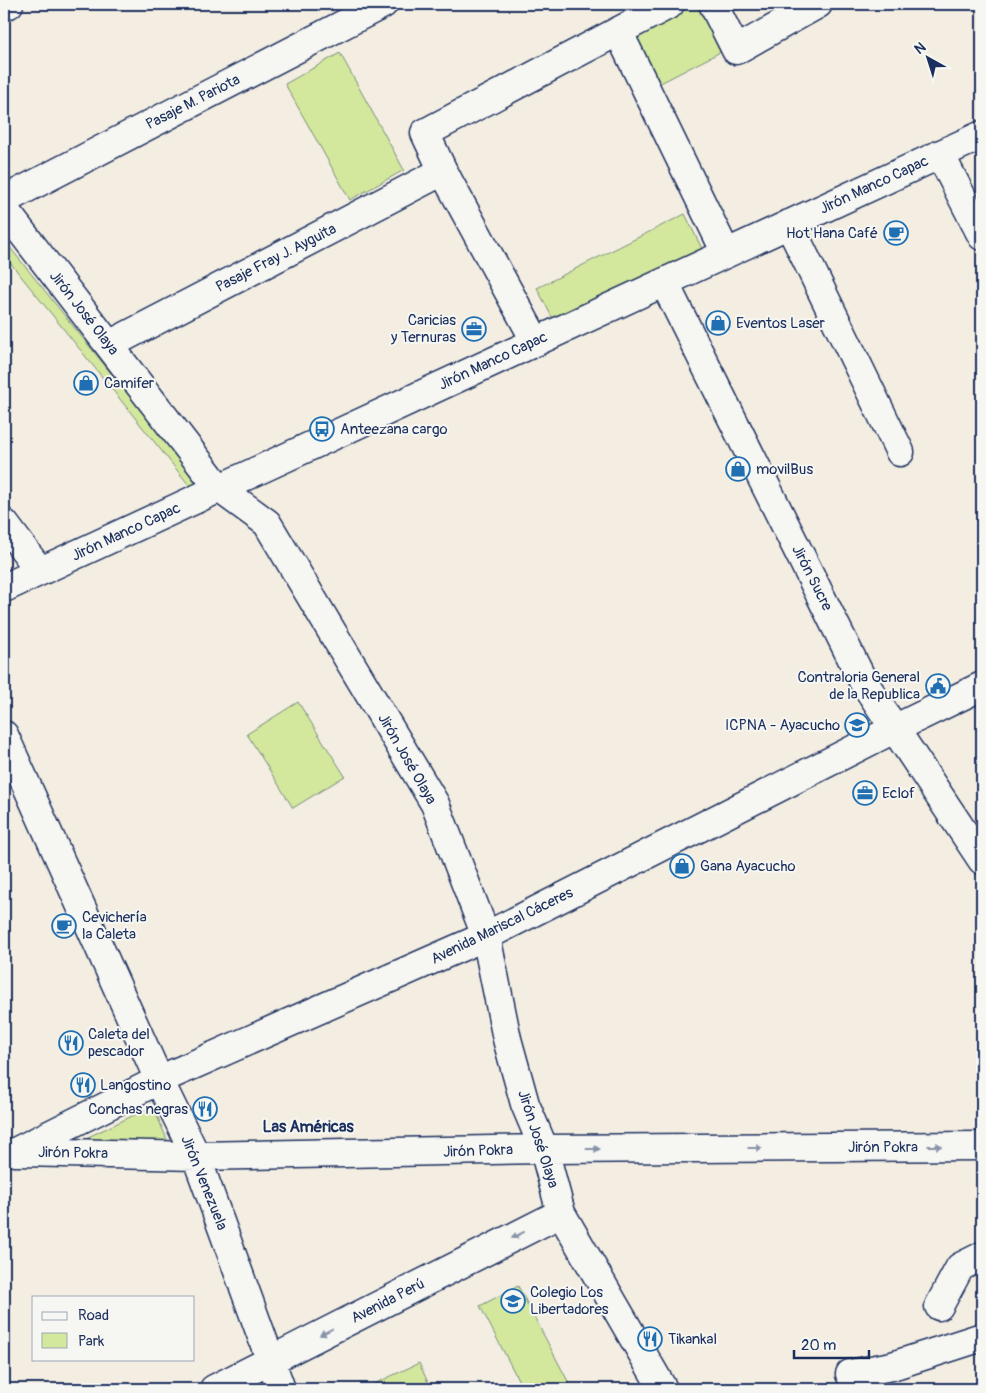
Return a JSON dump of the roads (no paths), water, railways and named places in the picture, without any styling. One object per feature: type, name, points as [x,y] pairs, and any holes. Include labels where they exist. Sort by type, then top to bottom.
[{"type":"street","points":[[4,6],[9,4]]},
{"type":"street","name":"Pasaje M. Pariota","points":[[4,200],[383,4]]},
{"type":"street","points":[[536,342],[443,171],[425,134],[670,4]]},
{"type":"street","points":[[713,4],[736,50],[818,4]]},
{"type":"street","points":[[618,31],[726,253]]},
{"type":"street","name":"Jirón Manco Capac","points":[[4,588],[982,135]]},
{"type":"street","points":[[940,154],[982,236]]},
{"type":"street","name":"Pasaje Fray J. Ayguita","points":[[109,345],[443,171]]},
{"type":"street","name":"Jirón José Olaya","points":[[4,209],[219,488],[267,523],[430,795],[486,936],[507,1040],[525,1104],[544,1149],[561,1213],[663,1389]]},
{"type":"street","points":[[788,224],[900,452]]},
{"type":"street","name":"Jirón Sucre","points":[[664,282],[863,681],[982,860]]},
{"type":"street","points":[[4,523],[40,571]]},
{"type":"street","name":"Avenida Mariscal Cáceres","points":[[8,1153],[159,1080],[486,936],[982,686]]},
{"type":"street","name":"Jirón Venezuela","points":[[4,735],[159,1080],[196,1156],[281,1389]]},
{"type":"street","name":"Jirón Pokra","points":[[8,1153],[196,1156],[544,1149],[982,1146]]},
{"type":"street","name":"Avenida Perú","points":[[214,1389],[561,1213]]},
{"type":"street","points":[[939,1306],[960,1267],[982,1256]]},
{"type":"street","points":[[850,1374],[892,1366],[982,1337]]},
{"type":"place","name":"Hot Hana Café","points":[[896,233]]},
{"type":"place","name":"Eventos Laser","points":[[718,323]]},
{"type":"place","name":"Caricias y Ternuras","points":[[474,329]]},
{"type":"place","name":"Camifer","points":[[86,383]]},
{"type":"place","name":"Anteezana cargo","points":[[322,429]]},
{"type":"place","name":"movilBus","points":[[738,469]]},
{"type":"place","name":"Contraloria General de la Republica","points":[[938,686]]},
{"type":"place","name":"ICPNA - Ayacucho","points":[[857,725]]},
{"type":"place","name":"Eclof","points":[[865,793]]},
{"type":"place","name":"Gana Ayacucho","points":[[682,866]]},
{"type":"place","name":"Cevichería la Caleta","points":[[64,926]]},
{"type":"place","name":"Caleta del pescador","points":[[71,1043]]},
{"type":"place","name":"Langostino","points":[[83,1085]]},
{"type":"place","name":"Conchas negras","points":[[205,1109]]},
{"type":"place","name":"Colegio Los Libertadores","points":[[513,1301]]},
{"type":"place","name":"Tikankal","points":[[650,1339]]},
{"type":"district","name":"Las Américas","points":[[308,1127]]}]
